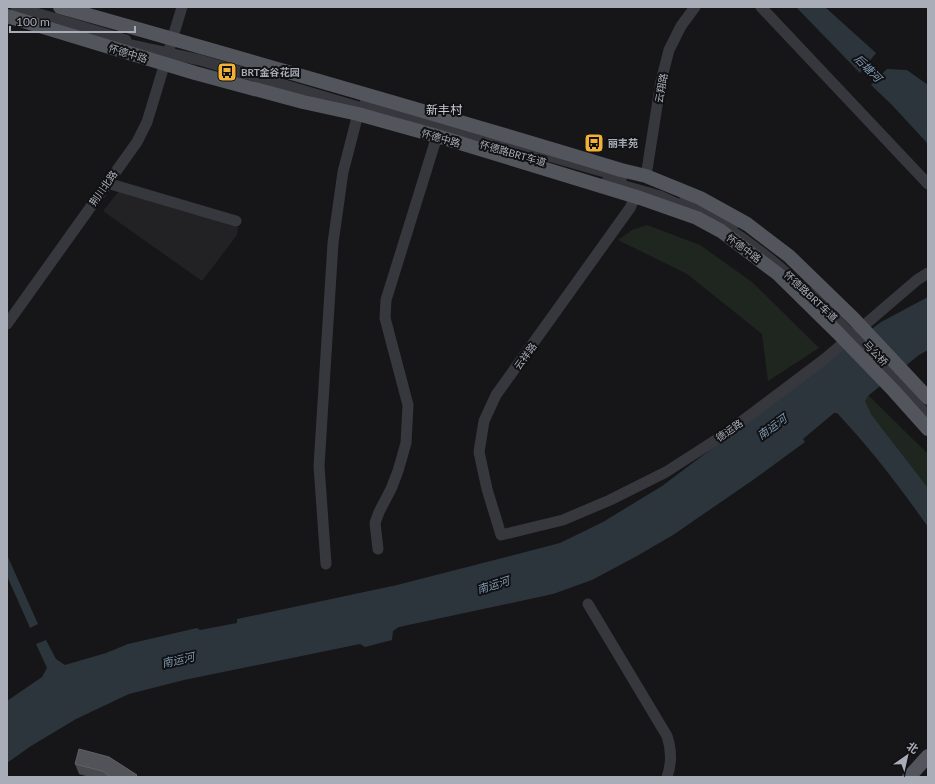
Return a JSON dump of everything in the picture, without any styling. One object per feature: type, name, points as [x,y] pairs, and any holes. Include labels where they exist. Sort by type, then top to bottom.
[{"type":"main road","name":"怀德中路","points":[[60,7],[169,52],[303,102],[358,114],[437,136],[635,197],[697,218],[721,231],[846,326]]},
{"type":"main road","name":"怀德中路","points":[[7,16],[428,111],[621,170],[646,176],[700,198],[747,224],[789,256],[846,326]]},
{"type":"main road","name":"马公桥","points":[[846,326],[902,384]]},
{"type":"main road","name":"马公桥","points":[[846,326],[902,384]]},
{"type":"main road","points":[[902,384],[928,398]]},
{"type":"main road","points":[[902,384],[928,429]]},
{"type":"main road","points":[[909,777],[928,756]]},
{"type":"street","name":"怀德路BRT车道","points":[[16,7],[660,196],[710,217],[745,239],[779,265],[846,326]]},
{"type":"street","name":"荆川北路","points":[[7,324],[137,142],[147,122],[182,7]]},
{"type":"street","name":"云翔路","points":[[646,176],[661,81],[669,50],[682,26],[695,7]]},
{"type":"street","points":[[761,7],[928,184]]},
{"type":"street","name":"怀德路BRT车道","points":[[7,10],[126,45],[169,52]]},
{"type":"street","points":[[326,564],[319,466],[333,243],[343,172],[358,114]]},
{"type":"street","points":[[378,549],[375,522],[391,489],[406,443],[408,404],[385,318],[386,300],[437,136]]},
{"type":"street","points":[[107,183],[236,222]]},
{"type":"street","name":"云祥路","points":[[501,535],[487,489],[479,452],[484,422],[496,395],[630,208],[635,197]]},
{"type":"street","name":"德运路","points":[[501,535],[563,520],[610,500],[666,472],[725,434],[826,358],[918,280],[928,274]]},
{"type":"street","points":[[902,384],[928,409]]},
{"type":"street","points":[[902,384],[928,416]]},
{"type":"street","points":[[588,604],[667,736],[671,746],[672,756],[671,766],[667,777]]},
{"type":"shaded area","points":[[119,191],[238,227],[237,235],[202,281],[103,211]]},
{"type":"shaded area","points":[[647,225],[700,245],[752,282],[819,348],[768,381],[762,334],[687,274],[618,240],[632,230]]},
{"type":"shaded area","points":[[868,395],[928,454],[928,488],[871,414],[864,401]]},
{"type":"water","points":[[796,7],[825,7],[876,53],[860,73]]},
{"type":"water","points":[[887,69],[907,70],[928,85],[928,144],[892,105],[871,85]]},
{"type":"water","name":"南运河","points":[[928,297],[928,350],[919,355],[869,395],[865,401],[871,414],[928,488],[928,527],[873,454],[837,413],[834,413],[803,439],[805,442],[753,480],[673,535],[592,580],[553,594],[399,627],[393,631],[392,640],[365,647],[360,644],[184,680],[129,694],[76,719],[31,746],[7,763],[7,701],[42,677],[47,668],[36,644],[46,640],[56,659],[65,665],[106,653],[128,644],[197,628],[200,630],[237,623],[237,619],[397,585],[560,543],[603,522],[662,486],[881,322]]},
{"type":"water","points":[[7,555],[38,624],[30,628],[7,576]]},
{"type":"building","points":[[79,749],[109,757],[137,775],[135,777],[111,777],[102,771],[75,764]]},
{"type":"waterway","name":"后塘河","points":[[864,63],[880,79]]},
{"type":"place","name":"BRT金谷花园","points":[[227,72]]},
{"type":"place","name":"丽丰苑","points":[[594,143]]},
{"type":"district","name":"新丰村","points":[[444,110]]}]
